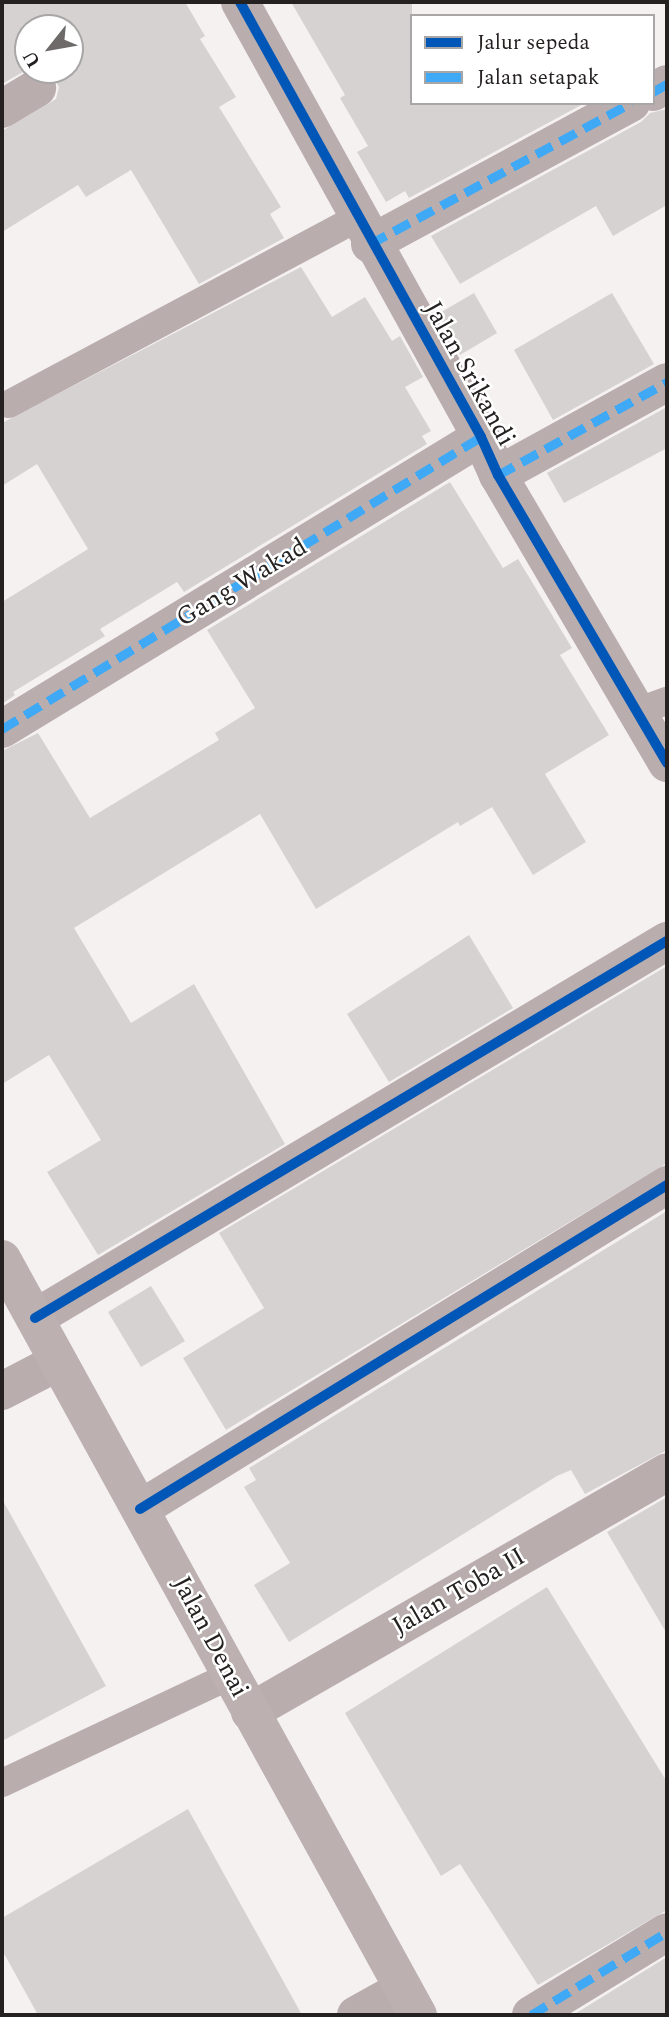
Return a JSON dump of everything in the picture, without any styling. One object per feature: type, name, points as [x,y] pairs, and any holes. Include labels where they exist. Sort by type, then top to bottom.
[{"type":"main road","name":"Jalan Denai","points":[[2,1259],[56,1363],[232,1675],[410,2002]]},
{"type":"street","name":"Jalan Srikandi","points":[[240,2],[363,231],[481,438],[498,475],[653,706],[667,763]]},
{"type":"street","points":[[2,109],[37,88]]},
{"type":"street","points":[[363,231],[627,105]]},
{"type":"street","points":[[498,475],[667,382]]},
{"type":"street","name":"Gang Wakad","points":[[2,729],[481,438]]},
{"type":"street","points":[[35,1318],[667,941]]},
{"type":"street","points":[[140,1509],[667,1185]]},
{"type":"street","points":[[2,1391],[56,1363]]},
{"type":"street","name":"Jalan Toba II","points":[[250,1712],[667,1472]]},
{"type":"street","points":[[531,2015],[667,1932]]},
{"type":"street","points":[[356,2015],[410,2002]]},
{"type":"lane","points":[[9,404],[363,231]]},
{"type":"lane","points":[[2,1783],[232,1675]]},
{"type":"building","points":[[2,2],[185,2],[205,36],[200,39],[236,97],[219,107],[281,207],[270,214],[284,238],[199,284],[131,170],[86,197],[78,185],[2,232],[2,131],[56,99],[57,84],[84,84],[84,14],[14,14],[14,77],[2,84]]},
{"type":"building","points":[[291,2],[412,2],[410,105],[581,105],[409,198],[405,191],[386,202],[357,152],[368,146],[340,98],[345,95]]},
{"type":"building","points":[[667,109],[667,205],[613,236],[596,206],[460,284],[431,236],[641,122],[650,113]]},
{"type":"building","points":[[301,267],[332,317],[365,297],[392,341],[400,336],[423,377],[405,387],[431,431],[422,436],[427,444],[184,592],[177,582],[100,629],[105,636],[13,692],[15,695],[2,704],[2,602],[88,549],[37,464],[2,486],[2,423]]},
{"type":"building","points":[[474,293],[497,333],[460,355],[438,314]]},
{"type":"building","points":[[612,293],[654,364],[553,420],[514,350]]},
{"type":"building","points":[[667,407],[667,448],[564,503],[547,473]]},
{"type":"building","points":[[450,482],[503,568],[518,559],[572,648],[560,655],[609,735],[545,774],[586,842],[533,875],[492,807],[460,826],[458,822],[316,909],[260,814],[74,928],[131,1023],[194,984],[285,1144],[98,1255],[47,1172],[101,1140],[49,1055],[2,1084],[2,751],[38,733],[90,818],[219,740],[215,733],[255,708],[207,630]]},
{"type":"building","points":[[469,935],[513,1008],[389,1082],[347,1014]]},
{"type":"building","points":[[667,966],[667,1163],[226,1430],[183,1358],[264,1308],[219,1233]]},
{"type":"building","points":[[667,1211],[667,1450],[585,1494],[571,1470],[557,1476],[289,1642],[254,1585],[290,1563],[244,1487],[256,1480],[249,1468]]},
{"type":"building","points":[[151,1286],[185,1341],[141,1367],[108,1312]]},
{"type":"building","points":[[667,1497],[667,1634],[607,1532]]},
{"type":"building","points":[[2,1499],[106,1686],[2,1741]]},
{"type":"building","points":[[547,1587],[667,1782],[667,1910],[538,1985],[460,1864],[441,1876],[345,1713]]},
{"type":"building","points":[[188,1809],[302,2015],[38,2015],[2,1950],[2,1918]]},
{"type":"building","points":[[667,1957],[667,2015],[573,2015]]},
{"type":"marked path","points":[[655,91],[667,84]]},
{"type":"marked path","points":[[370,244],[627,105]]},
{"type":"marked path","points":[[498,475],[667,382]]},
{"type":"marked path","points":[[2,729],[481,437]]},
{"type":"marked path","points":[[531,2015],[667,1932]]},
{"type":"cycle path","points":[[240,2],[481,437],[498,475],[667,763]]},
{"type":"cycle path","points":[[35,1318],[667,941]]},
{"type":"cycle path","points":[[140,1509],[667,1185]]}]
